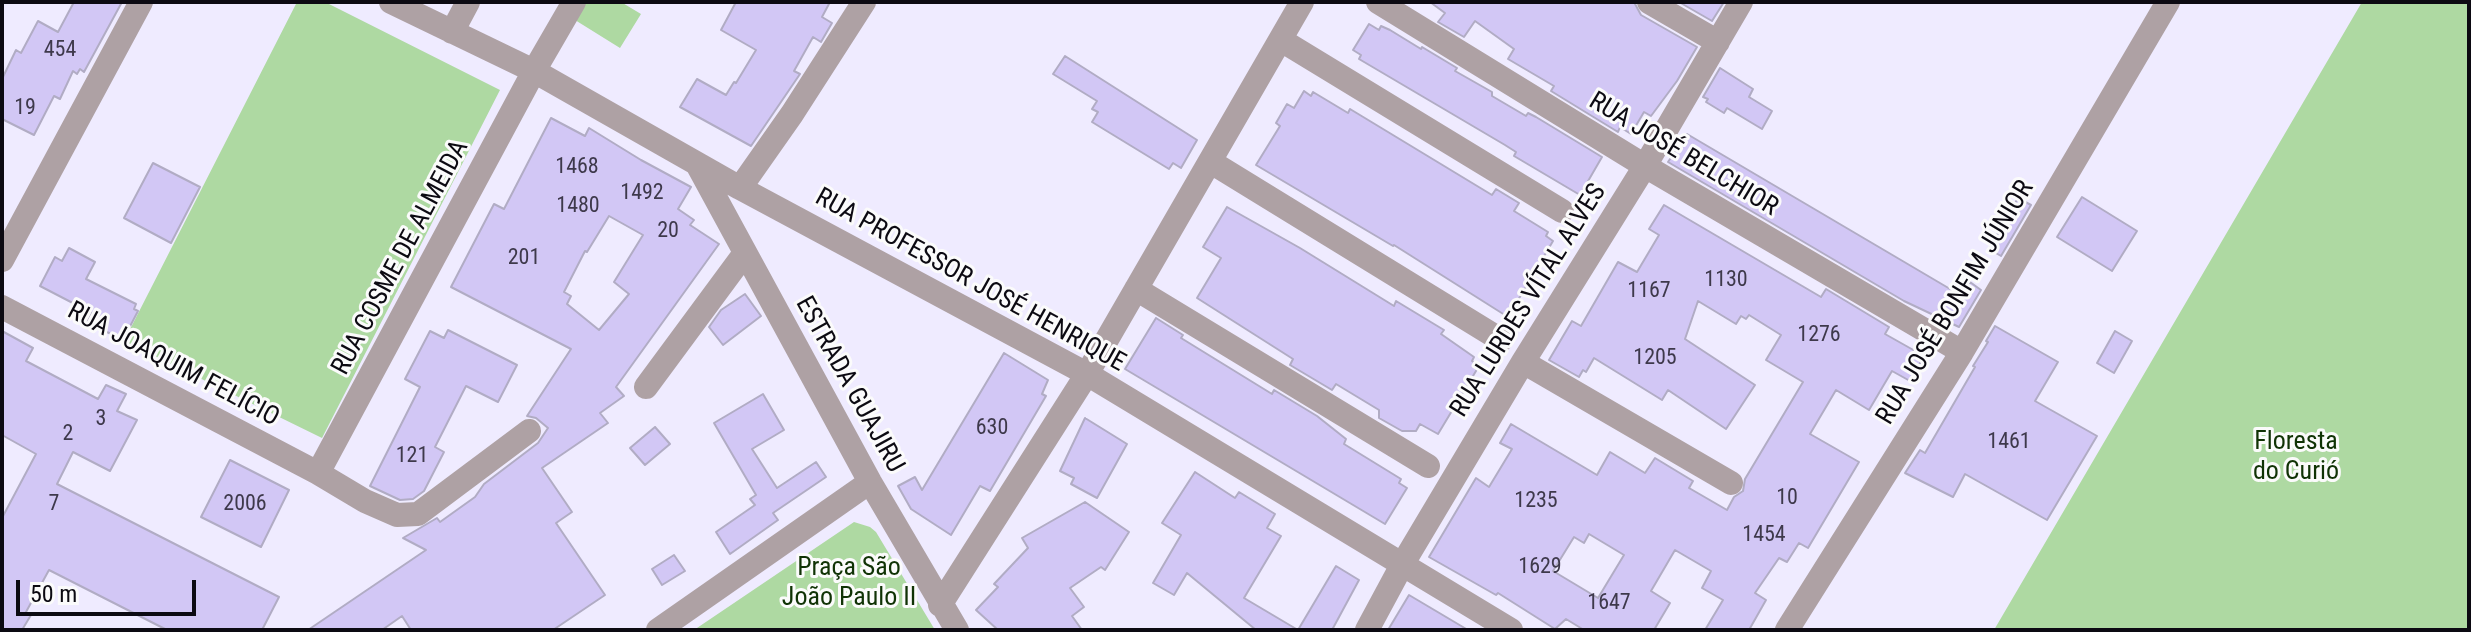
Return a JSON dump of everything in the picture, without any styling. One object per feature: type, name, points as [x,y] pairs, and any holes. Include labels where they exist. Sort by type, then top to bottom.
[{"type":"street","points":[[2,260],[141,2]]},
{"type":"street","name":"RUA PROFESSOR JOSÉ HENRIQUE","points":[[391,2],[534,71],[740,188],[1087,374],[1511,630]]},
{"type":"street","points":[[452,32],[468,2]]},
{"type":"street","name":"RUA COSME DE ALMEIDA","points":[[318,473],[574,2]]},
{"type":"street","points":[[740,188],[864,2]]},
{"type":"street","points":[[940,605],[1087,374],[1302,2]]},
{"type":"street","name":"RUA JOSÉ BELCHIOR","points":[[1378,2],[1645,166],[1962,352]]},
{"type":"street","points":[[1649,2],[1718,42]]},
{"type":"street","name":"RUA LURDES VÍTAL ALVES","points":[[1367,630],[1402,565],[1741,2]]},
{"type":"street","name":"RUA JOSÉ BONFIM JÚNIOR","points":[[1787,630],[1962,352],[2168,2]]},
{"type":"street","points":[[1281,40],[1562,211]]},
{"type":"street","points":[[1211,162],[1501,340]]},
{"type":"street","name":"ESTRADA GUAJIRU","points":[[697,163],[870,482],[957,630]]},
{"type":"street","points":[[646,387],[745,253]]},
{"type":"street","points":[[1136,289],[1428,466]]},
{"type":"street","name":"RUA JOAQUIM FELÍCIO","points":[[2,307],[318,473],[365,501],[397,515],[418,514],[529,431]]},
{"type":"street","points":[[1523,362],[1731,483]]},
{"type":"street","points":[[658,630],[870,482]]},
{"type":"green space","points":[[297,2],[325,2],[500,90],[322,438],[124,341]]},
{"type":"green space","points":[[585,2],[621,2],[641,14],[620,48],[575,20]]},
{"type":"green space","name":"Floresta do Curió","points":[[2362,2],[2469,2],[2469,630],[1994,630]]},
{"type":"green space","name":"Praça São João Paulo II","points":[[854,522],[876,532],[935,630],[694,630]]},
{"type":"building","points":[[74,2],[122,2],[84,72],[80,69],[77,74],[73,71],[60,99],[54,96],[34,135],[2,119],[2,79],[16,50],[21,53],[38,21],[58,32]]},
{"type":"building","points":[[736,2],[830,2],[822,17],[832,23],[821,42],[813,37],[794,71],[800,74],[751,146],[680,107],[697,79],[726,95],[756,50],[721,30]]},
{"type":"building","points":[[1430,2],[1634,2],[1641,15],[1697,47],[1651,116],[1644,112],[1631,134],[1620,127],[1618,132],[1551,91],[1554,86],[1508,59],[1514,49],[1475,21],[1464,37],[1438,22],[1445,13]]},
{"type":"building","points":[[1679,2],[1724,2],[1712,21]]},
{"type":"building","points":[[1369,24],[1379,30],[1381,26],[1422,47],[1492,92],[1492,96],[1526,116],[1528,113],[1536,117],[1602,157],[1580,195],[1514,156],[1516,152],[1505,145],[1359,59],[1361,55],[1353,50]]},
{"type":"building","points":[[1065,56],[1197,140],[1181,168],[1173,163],[1169,169],[1092,122],[1098,112],[1092,109],[1097,101],[1053,74]]},
{"type":"building","points":[[1720,68],[1753,89],[1749,97],[1772,111],[1762,129],[1727,108],[1724,113],[1706,102],[1708,99],[1703,97]]},
{"type":"building","points":[[1304,91],[1311,96],[1313,92],[1348,113],[1350,109],[1492,195],[1496,189],[1519,203],[1514,211],[1548,232],[1546,236],[1553,241],[1508,317],[1394,245],[1256,165],[1280,126],[1276,123],[1287,104],[1294,108]]},
{"type":"building","points":[[551,118],[585,136],[589,128],[691,187],[678,209],[694,220],[690,225],[719,244],[616,387],[624,396],[600,413],[608,423],[542,468],[572,512],[556,523],[605,595],[553,630],[411,630],[402,616],[382,630],[308,630],[426,550],[403,538],[437,518],[440,522],[475,497],[484,484],[538,443],[548,428],[536,418],[527,416],[571,349],[451,287],[494,204],[504,209]],"holes":[[[609,216],[643,235],[614,282],[629,294],[599,330],[567,304],[571,296],[564,292],[585,251]]]},
{"type":"building","points":[[1687,134],[1962,296],[1970,282],[1981,290],[1959,327],[1904,301],[1668,162]]},
{"type":"building","points":[[153,163],[200,187],[171,243],[124,218]]},
{"type":"building","points":[[2082,197],[2137,231],[2112,271],[2057,237]]},
{"type":"building","points":[[2018,198],[2031,205],[2001,256],[1989,249]]},
{"type":"building","points":[[1664,205],[1821,297],[1826,289],[1889,327],[1885,334],[1924,356],[1910,381],[1892,371],[1869,410],[1836,390],[1810,434],[1859,462],[1808,548],[1799,543],[1787,562],[1779,558],[1755,593],[1766,600],[1749,630],[1705,630],[1723,600],[1702,588],[1711,571],[1675,550],[1651,591],[1670,603],[1654,630],[1584,630],[1566,619],[1555,629],[1498,593],[1496,595],[1429,557],[1476,478],[1489,487],[1512,449],[1500,443],[1511,424],[1597,475],[1610,452],[1645,473],[1655,458],[1693,481],[1689,488],[1727,510],[1734,497],[1743,491],[1745,479],[1803,382],[1766,360],[1781,335],[1749,315],[1746,319],[1741,316],[1736,324],[1698,301],[1685,339],[1755,385],[1726,429],[1668,390],[1662,400],[1594,358],[1579,377],[1549,360],[1572,321],[1581,326],[1618,262],[1637,272],[1659,235],[1649,229]],"holes":[[[1589,534],[1624,555],[1598,598],[1553,571],[1574,537],[1584,543]]]},
{"type":"building","points":[[1227,207],[1394,306],[1396,301],[1444,330],[1441,334],[1474,357],[1472,361],[1479,366],[1438,434],[1420,424],[1416,431],[1402,431],[1379,418],[1379,410],[1336,384],[1332,390],[1290,365],[1293,359],[1197,298],[1221,258],[1203,247]]},
{"type":"building","points":[[69,248],[95,262],[86,279],[136,304],[134,309],[138,311],[123,340],[87,322],[92,313],[40,286],[55,257],[62,261]]},
{"type":"building","points":[[745,294],[761,316],[723,345],[709,327],[721,310]]},
{"type":"building","points":[[1156,318],[1183,335],[1181,338],[1272,394],[1274,390],[1317,416],[1346,439],[1344,444],[1401,479],[1399,483],[1407,488],[1385,524],[1125,369]]},
{"type":"building","points":[[1995,326],[2058,362],[2035,401],[2097,436],[2047,520],[1965,474],[1953,497],[1905,473],[1920,450],[1925,453]]},
{"type":"building","points":[[448,330],[517,365],[498,402],[466,386],[435,447],[444,452],[424,491],[413,499],[400,500],[370,486],[420,387],[405,379],[430,331],[444,338]]},
{"type":"building","points":[[2,331],[33,348],[26,361],[98,399],[106,385],[126,394],[117,411],[137,420],[110,471],[73,452],[57,484],[279,597],[262,630],[167,630],[49,570],[26,612],[31,615],[22,630],[2,630],[2,518],[36,454],[2,435]]},
{"type":"building","points":[[2115,331],[2132,341],[2114,373],[2097,363]]},
{"type":"building","points":[[1004,353],[1048,380],[1042,394],[1046,396],[990,491],[980,486],[951,535],[911,509],[898,486],[915,477],[922,490]]},
{"type":"building","points":[[763,394],[784,430],[752,449],[777,488],[816,462],[826,477],[773,513],[778,520],[730,554],[716,532],[755,505],[750,499],[756,495],[714,423]]},
{"type":"building","points":[[1085,418],[1127,444],[1097,498],[1071,484],[1074,478],[1060,471]]},
{"type":"building","points":[[655,427],[670,444],[645,465],[630,448]]},
{"type":"building","points":[[230,460],[289,490],[261,547],[201,517]]},
{"type":"building","points":[[1195,472],[1235,498],[1239,492],[1275,514],[1267,528],[1281,536],[1244,598],[1298,630],[1256,630],[1187,573],[1174,595],[1153,583],[1181,535],[1162,523]]},
{"type":"building","points":[[1085,502],[1129,532],[1105,570],[1101,567],[1070,588],[1084,607],[1072,616],[1082,630],[998,630],[976,610],[998,587],[994,584],[1028,548],[1022,538]]},
{"type":"building","points":[[674,555],[685,571],[662,585],[652,569]]},
{"type":"building","points":[[1336,566],[1359,580],[1332,630],[1298,630]]},
{"type":"building","points":[[1409,595],[1468,630],[1388,630]]}]
